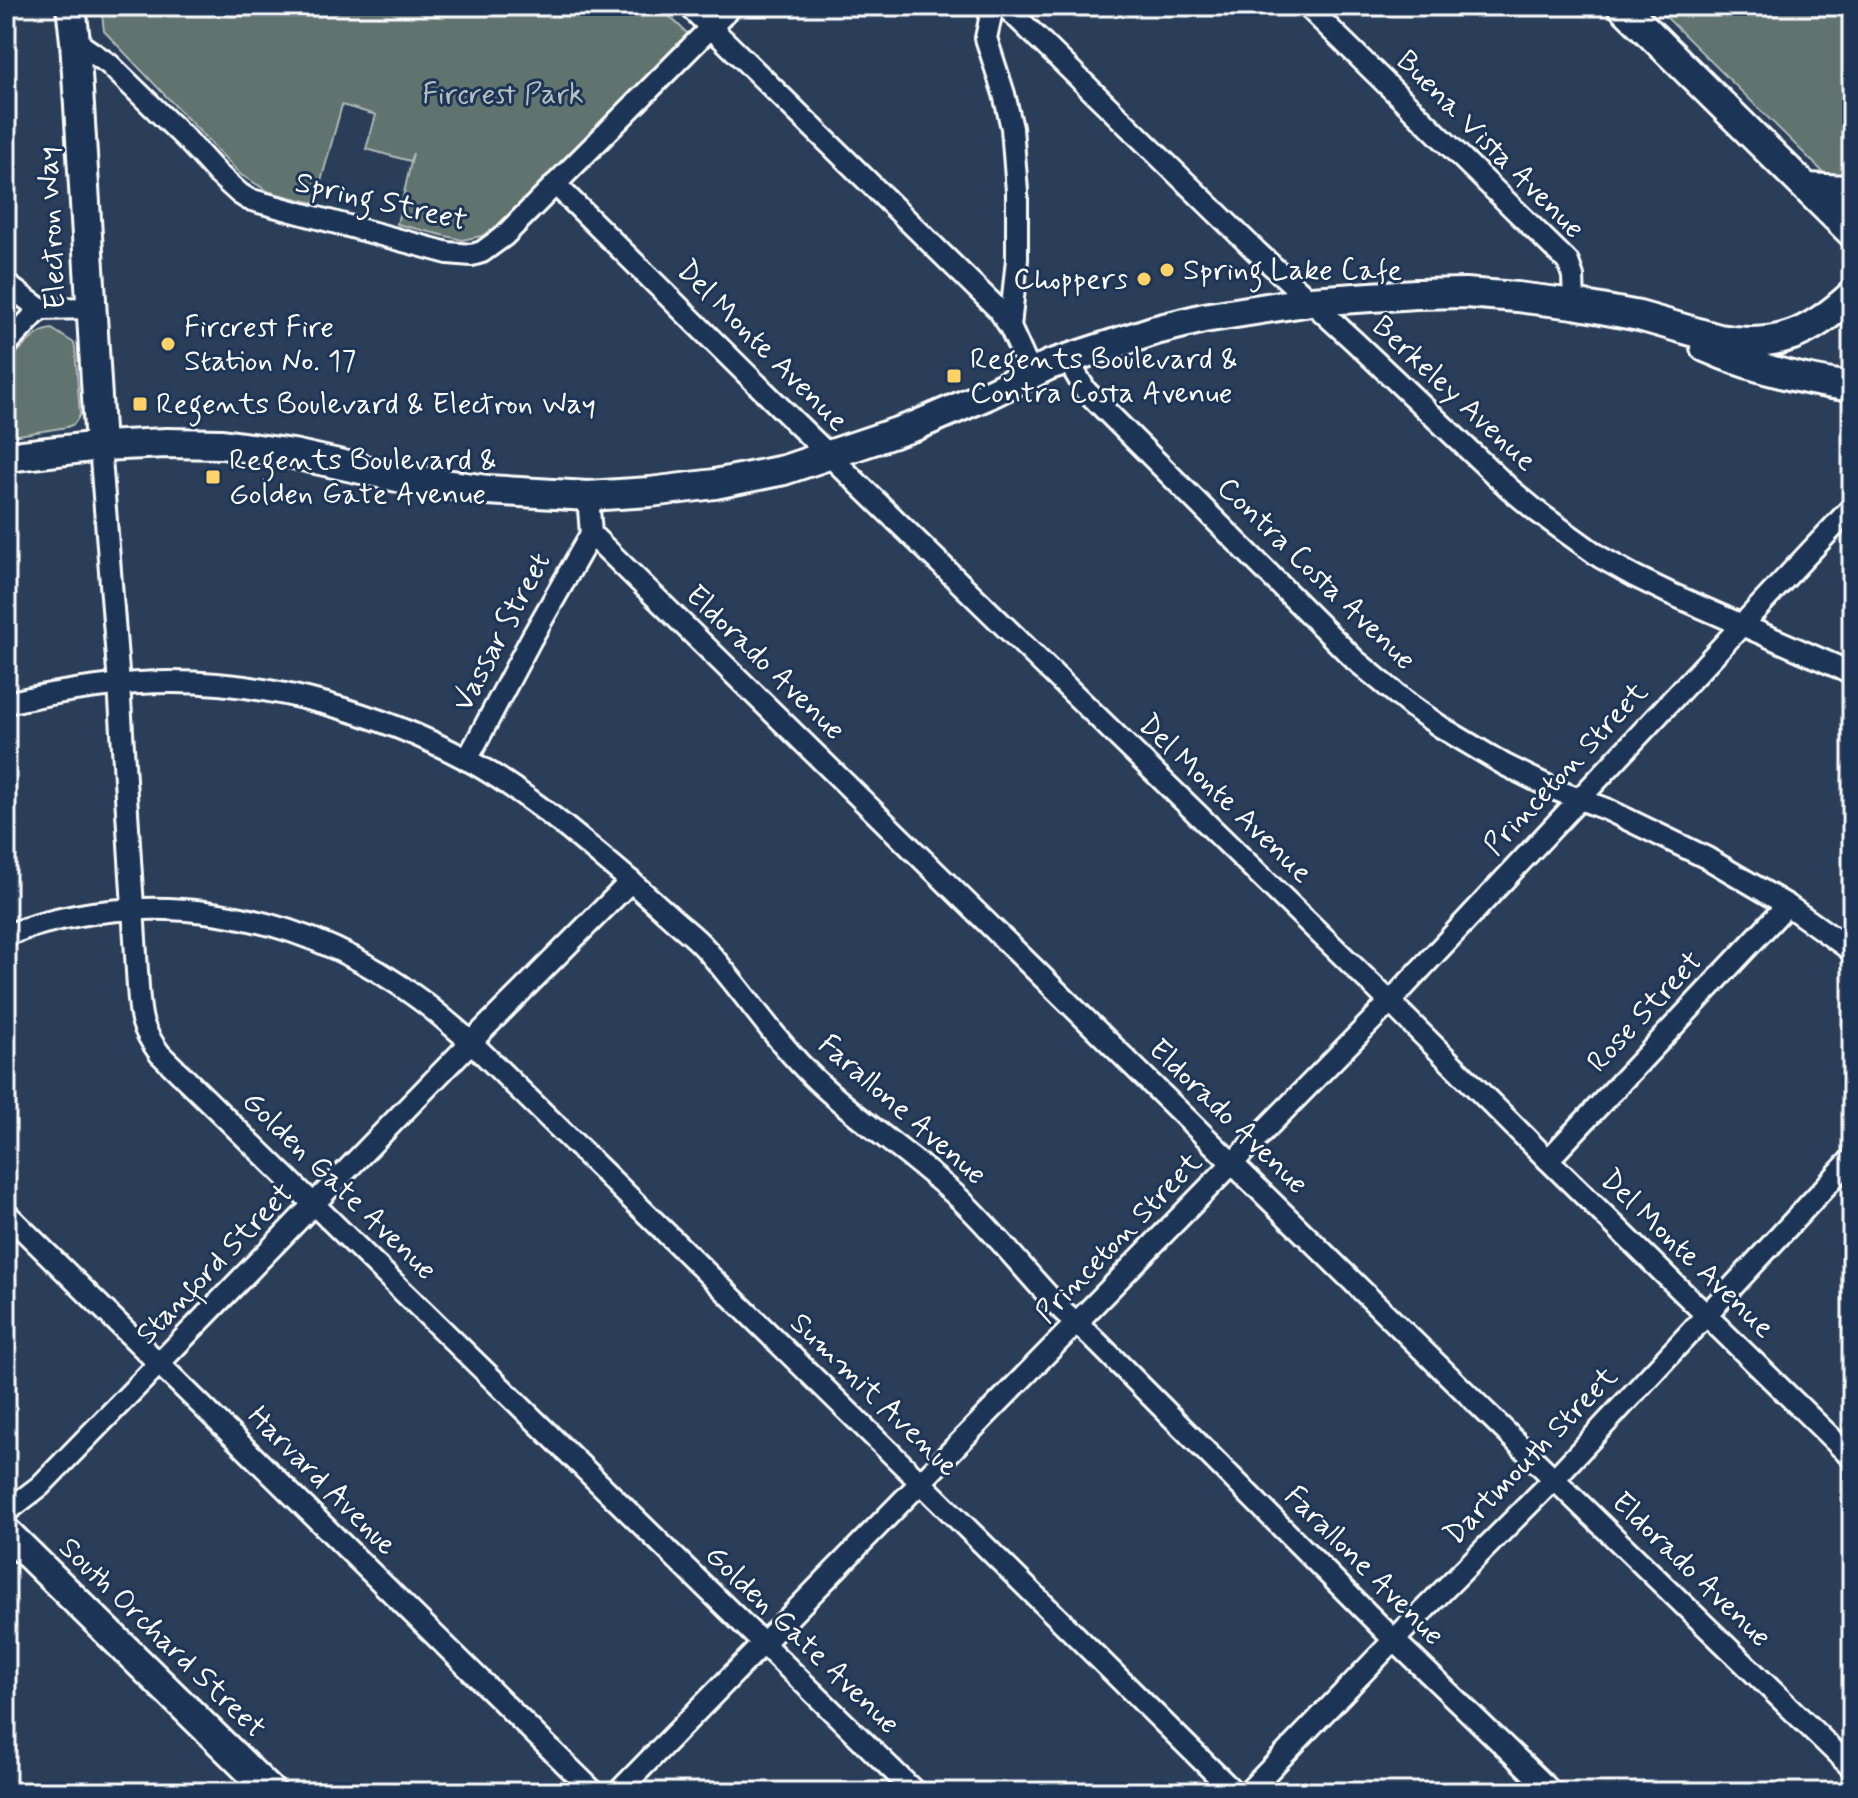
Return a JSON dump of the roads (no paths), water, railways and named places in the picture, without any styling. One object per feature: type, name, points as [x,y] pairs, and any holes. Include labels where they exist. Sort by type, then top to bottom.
[{"type":"main road","name":"Electron Way","points":[[71,6],[100,446]]},
{"type":"main road","points":[[1622,6],[1852,233]]},
{"type":"main road","points":[[1807,188],[1846,190],[1852,185]]},
{"type":"main road","points":[[6,457],[100,446],[222,444],[293,454],[431,483],[488,490],[588,496],[650,492],[715,484],[784,470],[915,426],[1067,359],[1204,318],[1311,301],[1465,293],[1574,304],[1639,316],[1731,341],[1774,340],[1820,322],[1852,295]]},
{"type":"main road","points":[[1639,316],[1723,355],[1781,374],[1852,387]]},
{"type":"main road","name":"South Orchard Street","points":[[6,1532],[271,1792]]},
{"type":"street","points":[[689,6],[999,310],[1031,374]]},
{"type":"street","name":"Spring Street","points":[[75,41],[109,64],[240,194],[269,206],[433,250],[472,255],[497,242],[732,6]]},
{"type":"street","points":[[993,6],[986,38],[1012,128],[1017,191],[1017,259],[1010,327]]},
{"type":"street","name":"Berkeley Avenue","points":[[1005,6],[1256,251],[1510,489],[1569,536],[1634,576],[1852,675]]},
{"type":"street","name":"Buena Vista Avenue","points":[[1307,6],[1568,262],[1573,276],[1574,304]]},
{"type":"street","name":"Del Monte Avenue","points":[[555,184],[1852,1458]]},
{"type":"street","points":[[6,284],[40,309],[91,308]]},
{"type":"street","points":[[6,345],[40,309]]},
{"type":"street","name":"Contra Costa Avenue","points":[[1067,359],[1086,391],[1355,660],[1411,706],[1505,765],[1694,851],[1787,905],[1852,951]]},
{"type":"street","name":"Golden Gate Avenue","points":[[100,446],[140,1016],[148,1038],[160,1054],[915,1792]]},
{"type":"street","points":[[588,496],[591,534]]},
{"type":"street","name":"Princeton Street","points":[[618,1792],[1390,1002],[1852,507]]},
{"type":"street","name":"Vassar Street","points":[[467,760],[591,534]]},
{"type":"street","name":"Eldorado Avenue","points":[[591,534],[1852,1768]]},
{"type":"street","name":"Farallone Avenue","points":[[6,703],[119,684],[176,682],[284,694],[359,713],[407,732],[467,760],[515,789],[631,881],[703,946],[757,1015],[815,1080],[926,1168],[966,1204],[1063,1311],[1394,1640],[1552,1792]]},
{"type":"street","name":"Stanford Street","points":[[6,1512],[40,1486],[631,881]]},
{"type":"street","name":"Rose Street","points":[[1548,1160],[1787,905]]},
{"type":"street","name":"Summit Avenue","points":[[6,935],[49,921],[134,908],[220,914],[261,921],[304,935],[348,954],[419,998],[471,1042],[1234,1792]]},
{"type":"street","name":"Dartmouth Street","points":[[1248,1792],[1554,1479],[1852,1158]]},
{"type":"street","name":"Harvard Avenue","points":[[6,1213],[594,1792]]},
{"type":"place","name":"Spring Lake Cafe","points":[[1167,270]]},
{"type":"place","name":"Choppers","points":[[1144,279]]},
{"type":"place","name":"Fircrest Fire Station No. 17","points":[[168,344]]},
{"type":"place","name":"Regents Boulevard & Contra Costa Avenue","points":[[954,376]]},
{"type":"place","name":"Regents Boulevard & Electron Way","points":[[140,404]]},
{"type":"place","name":"Regents Boulevard & Golden Gate Avenue","points":[[213,477]]},
{"type":"park label","name":"Fircrest Park","points":[[503,94]]}]
